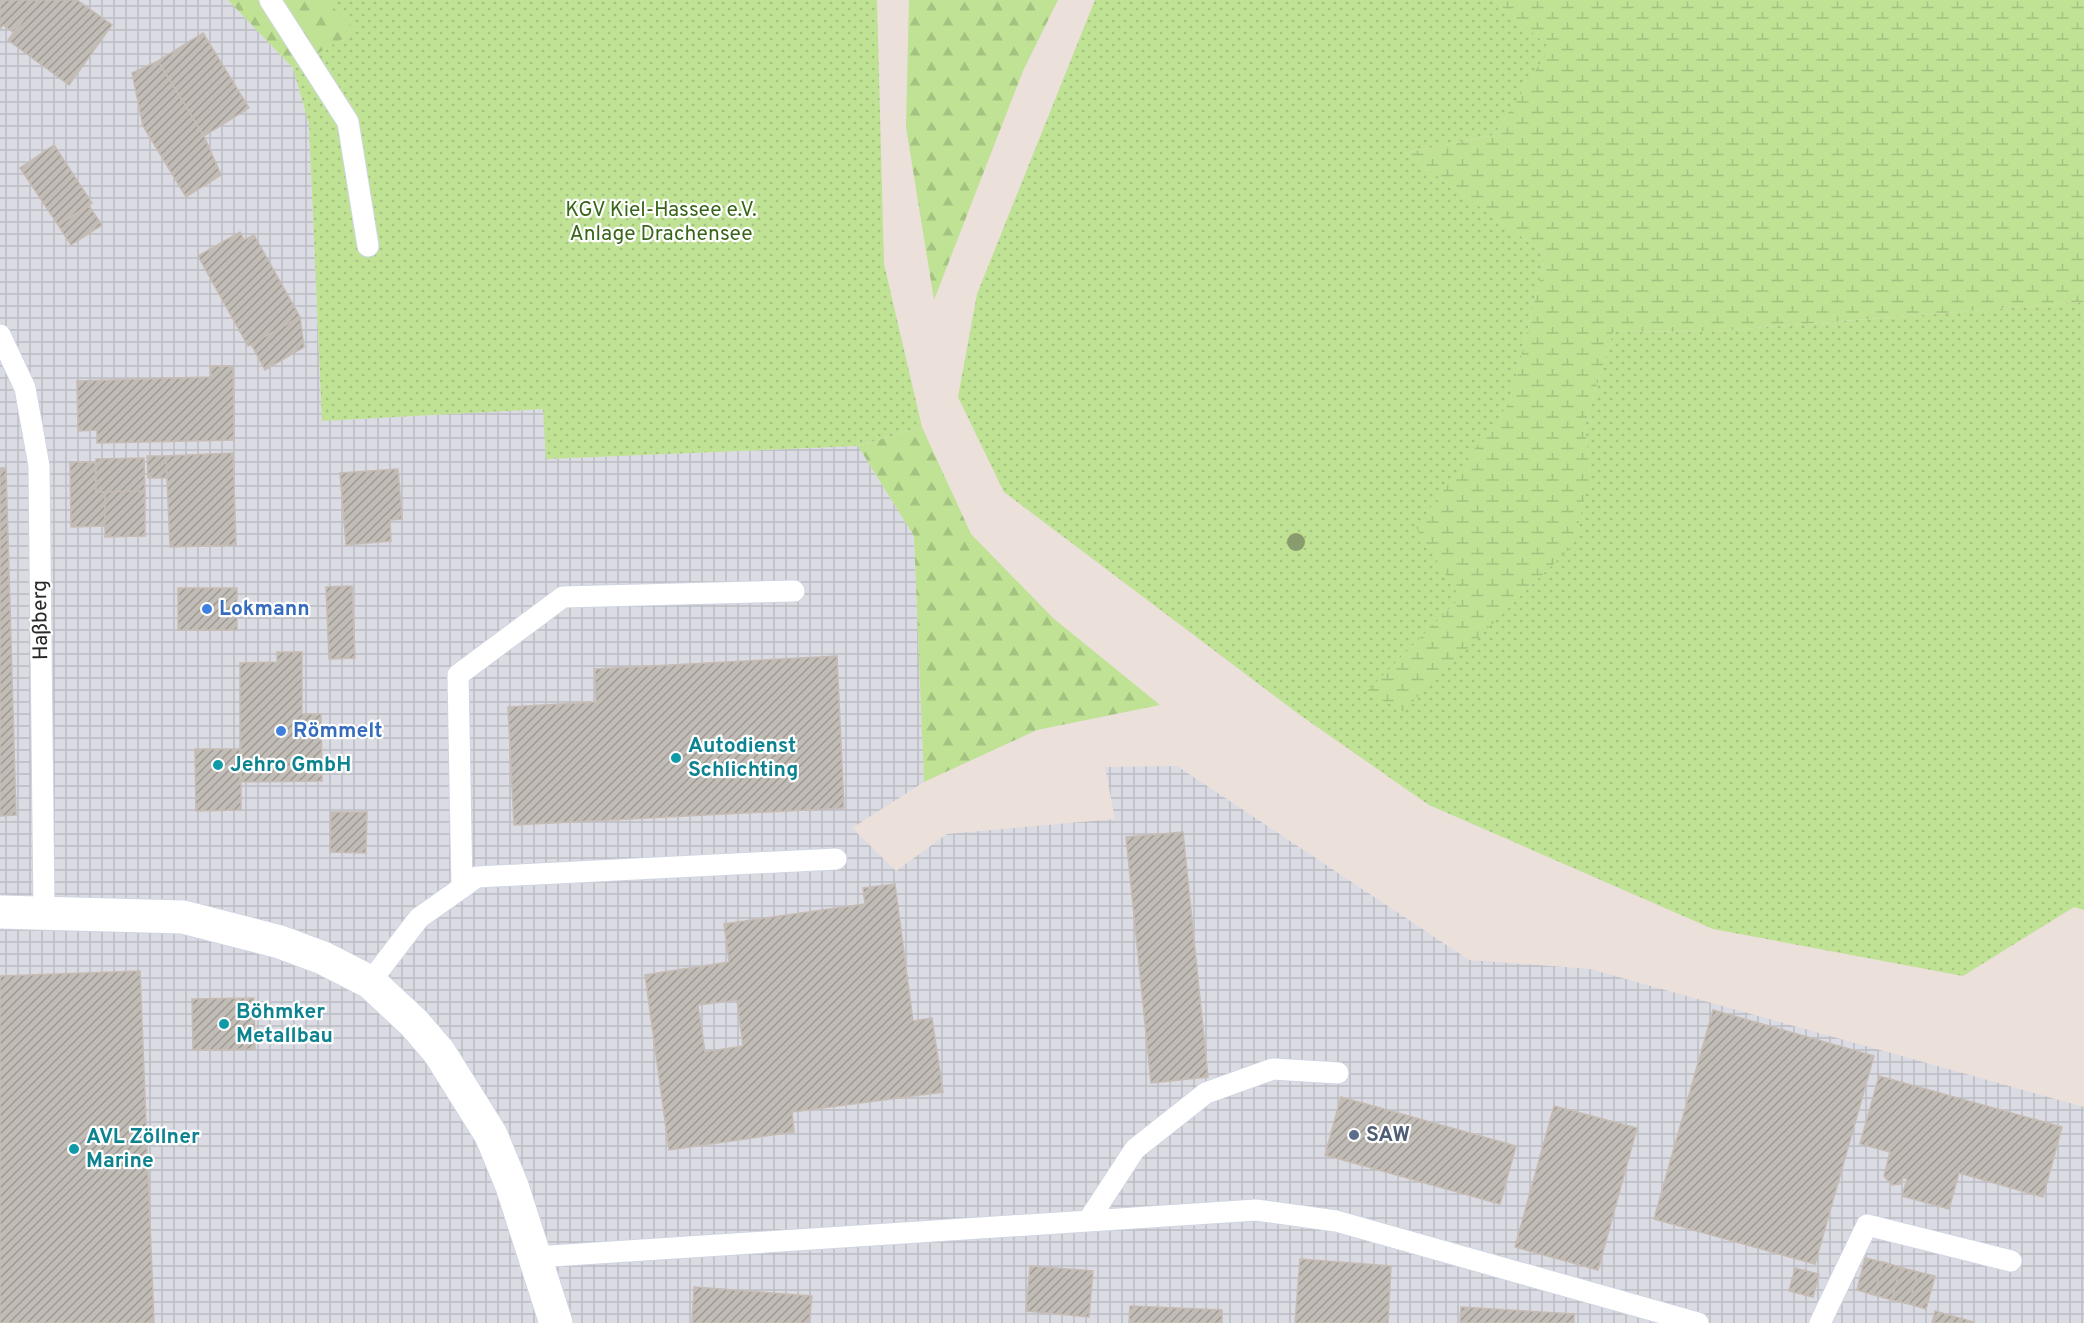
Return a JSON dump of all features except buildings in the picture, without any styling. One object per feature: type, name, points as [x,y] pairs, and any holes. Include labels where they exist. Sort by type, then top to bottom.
[{"type":"street","points":[[0,912],[44,911],[183,917],[280,942],[323,958],[370,982],[414,1023],[439,1052],[491,1135],[512,1186],[556,1323]]},
{"type":"lane","points":[[270,0],[348,122],[368,246]]},
{"type":"lane","name":"Haßberg","points":[[0,335],[25,388],[39,466],[44,911]]},
{"type":"lane","points":[[462,888],[458,675],[563,597],[794,591]]},
{"type":"lane","points":[[370,982],[419,918],[477,878],[836,859]]},
{"type":"lane","points":[[1088,1221],[1135,1149],[1206,1093],[1273,1069],[1338,1073]]},
{"type":"lane","points":[[536,1257],[1256,1210],[1336,1221],[1698,1323]]},
{"type":"lane","points":[[1820,1323],[1868,1225],[2011,1261]]},
{"type":"shaded area","points":[[0,0],[228,0],[293,68],[309,124],[322,421],[544,409],[546,459],[858,446],[914,536],[924,782],[852,828],[896,871],[947,834],[1115,819],[1105,767],[1177,766],[1469,960],[1590,969],[2084,1107],[2084,1323],[0,1323]]},
{"type":"green space","points":[[228,0],[326,0],[356,31],[293,68]]},
{"type":"green space","name":"KGV Kiel-Hassee e.V. Anlage Drachensee","points":[[326,0],[877,0],[884,264],[922,427],[858,446],[546,459],[543,409],[322,421],[309,124],[293,68],[355,31]]},
{"type":"green space","points":[[909,0],[1058,0],[1023,71],[934,300],[906,127]]},
{"type":"green space","points":[[1095,0],[1494,0],[1551,48],[1494,135],[1405,153],[1546,254],[1510,402],[1476,449],[1460,598],[1367,692],[1590,474],[1585,424],[1613,332],[1718,331],[2084,302],[2084,910],[2074,907],[1963,976],[1713,929],[1429,805],[1300,715],[1004,492],[958,397],[977,294]]},
{"type":"green space","points":[[1494,0],[2084,0],[2084,302],[1718,331],[1613,332],[1585,424],[1590,474],[1574,544],[1403,711],[1366,692],[1460,598],[1416,527],[1510,402],[1546,254],[1405,153],[1494,135],[1550,48]]},
{"type":"green space","points":[[922,427],[971,534],[1053,618],[1160,705],[1037,730],[924,782],[914,536],[858,446]]},
{"type":"place","name":"Lokmann","points":[[207,609]]},
{"type":"place","name":"Römmelt","points":[[281,731]]},
{"type":"place","name":"Autodienst Schlichting","points":[[676,758]]},
{"type":"place","name":"Jehro GmbH","points":[[218,765]]},
{"type":"place","name":"Böhmker Metallbau","points":[[224,1024]]},
{"type":"place","name":"SAW","points":[[1354,1135]]},
{"type":"place","name":"AVL Zöllner Marine","points":[[74,1149]]}]
